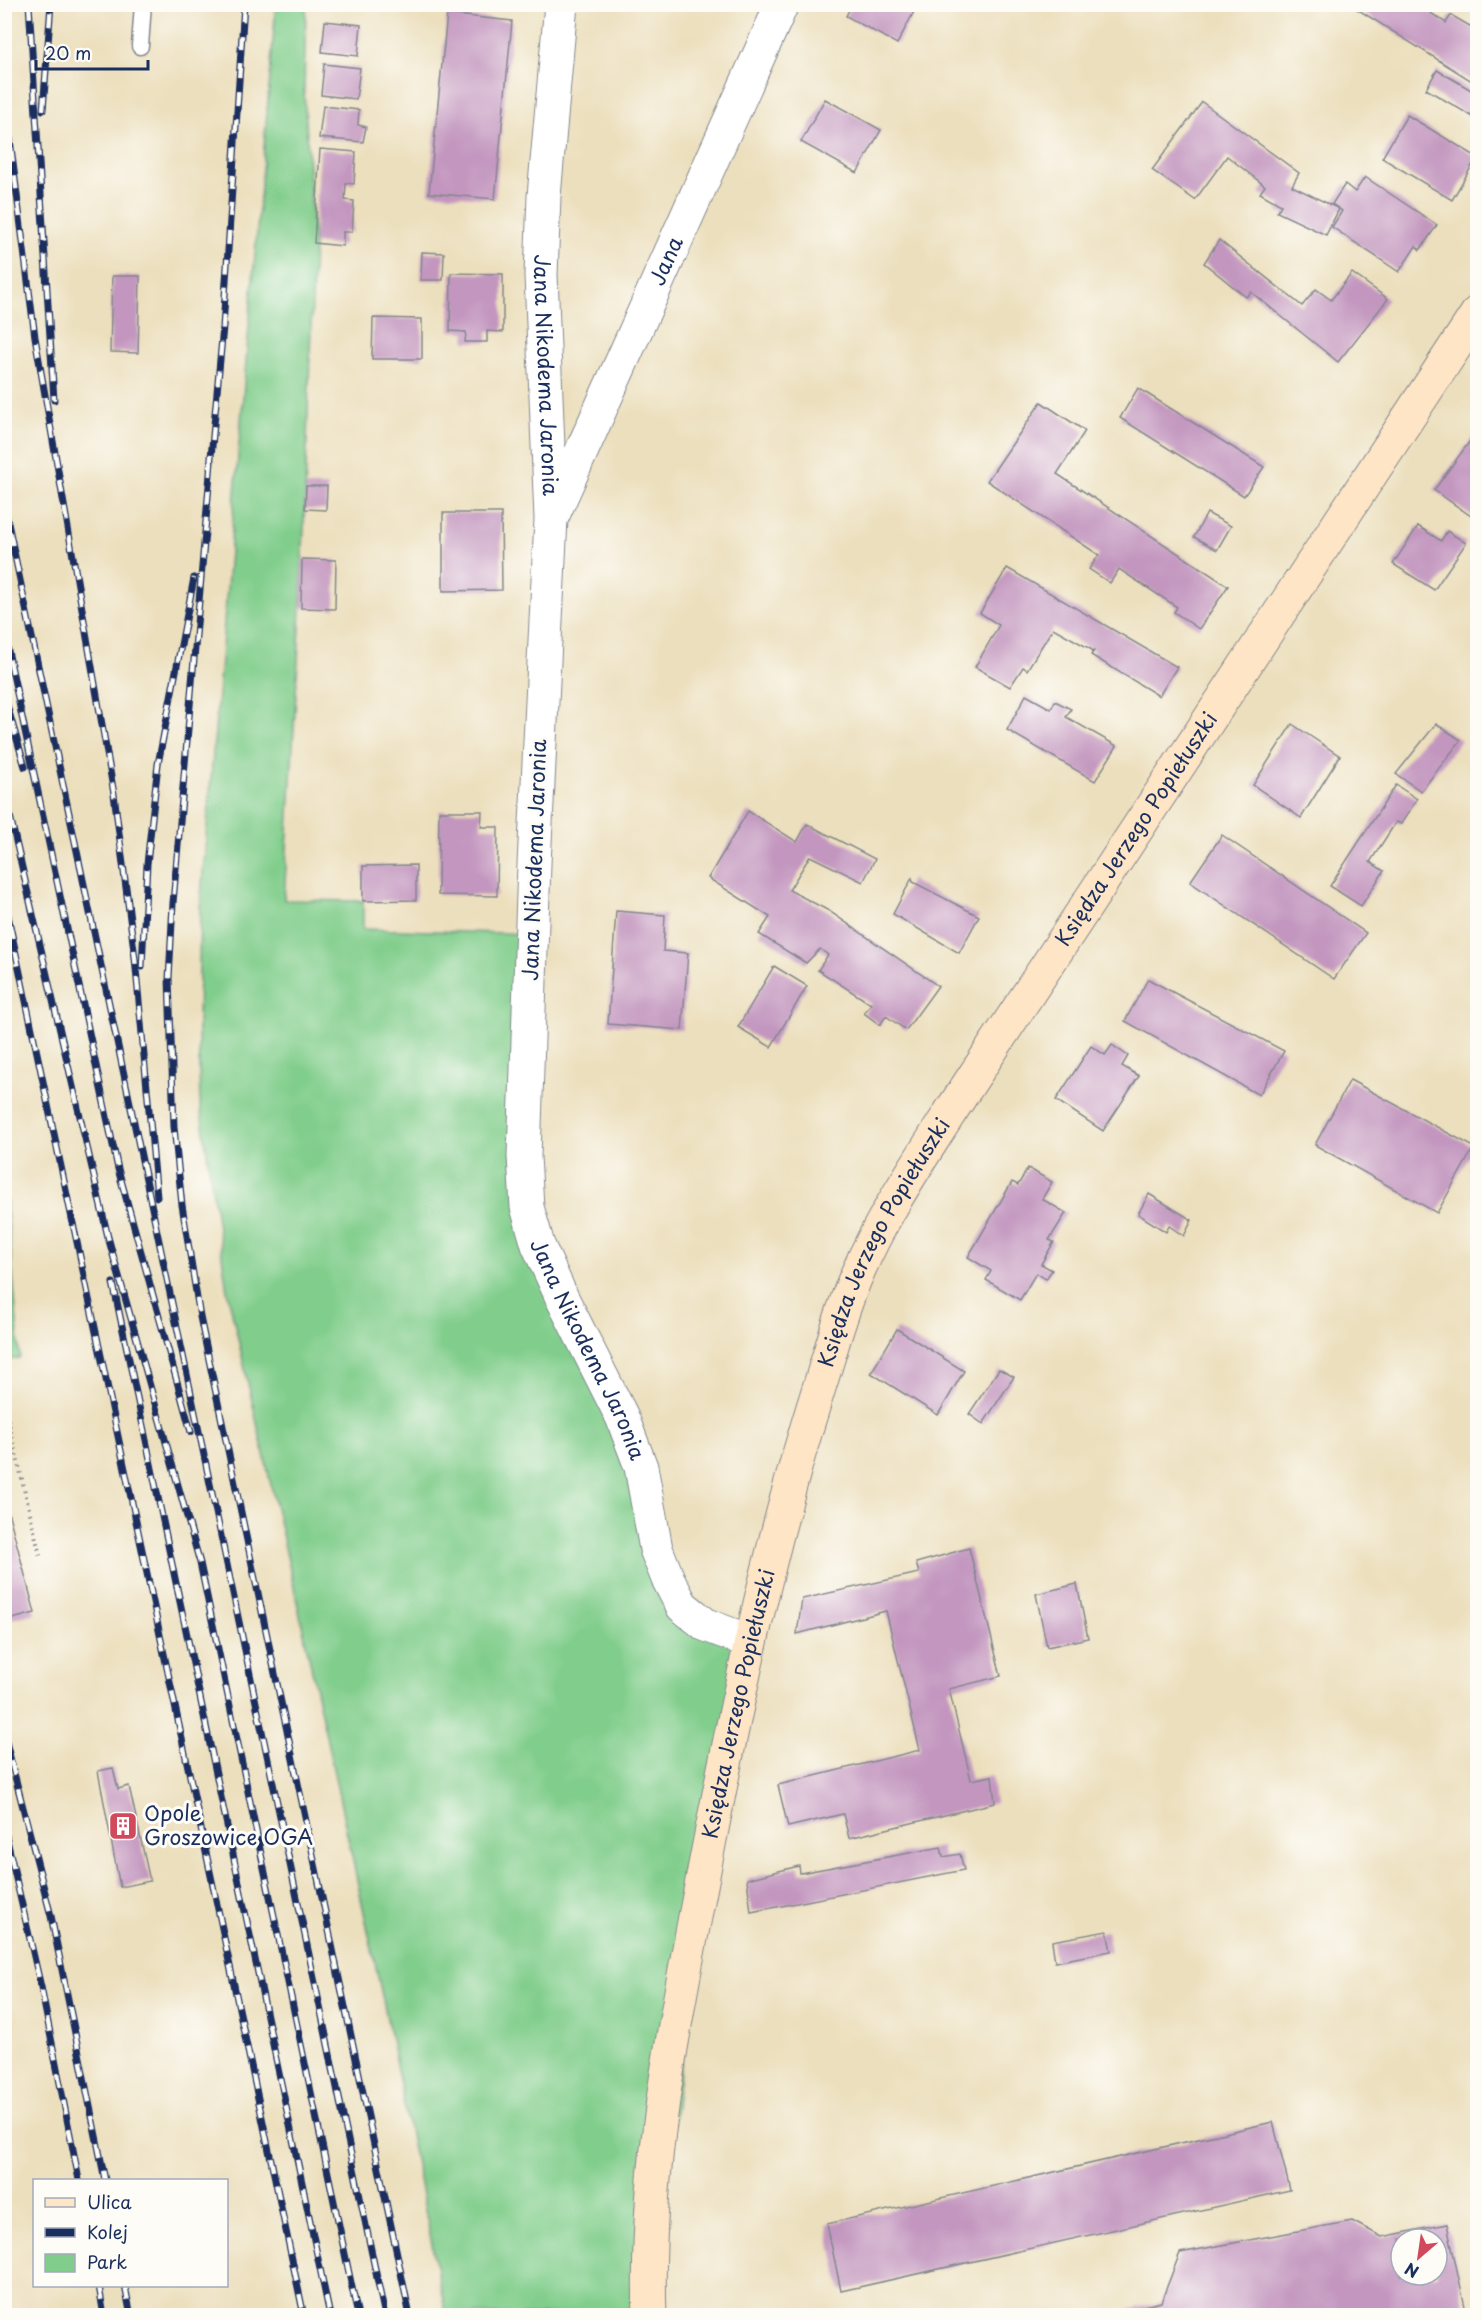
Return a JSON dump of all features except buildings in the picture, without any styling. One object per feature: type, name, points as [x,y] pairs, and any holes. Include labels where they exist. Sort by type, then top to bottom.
[{"type":"main road","name":"Księdza Jerzego Popiełuszki","points":[[650,2316],[649,2253],[660,2120],[691,1931],[751,1642],[801,1446],[843,1312],[876,1235],[962,1095],[1478,312]]},
{"type":"street","name":"Jana Nikodema Jaronia","points":[[561,4],[544,196],[541,275],[551,519],[533,899],[524,1156],[527,1207],[546,1263],[626,1427],[641,1467],[656,1549],[668,1579],[682,1606],[706,1625],[751,1642]]},
{"type":"street","name":"Jana","points":[[551,519],[782,4]]},
{"type":"lane","points":[[140,46],[143,4]]},
{"type":"path","points":[[4,1402],[40,1556]]},
{"type":"green space","points":[[276,5],[306,5],[304,92],[314,243],[301,608],[284,900],[363,901],[363,929],[532,934],[524,1156],[668,1579],[751,1642],[706,1860],[650,2315],[446,2315],[386,2014],[227,1290],[200,1105],[198,1030],[200,909]]},
{"type":"green space","points":[[5,1184],[20,1358],[4,1361]]},
{"type":"railway","points":[[29,4],[54,400]]},
{"type":"railway","points":[[43,110],[51,4]]},
{"type":"railway","points":[[210,468],[223,327],[244,4]]},
{"type":"railway","points":[[4,92],[35,337],[114,794],[135,958],[157,1197]]},
{"type":"railway","points":[[211,462],[173,903],[169,979],[174,1127],[182,1205],[200,1317],[410,2316]]},
{"type":"railway","points":[[4,504],[385,2316]]},
{"type":"railway","points":[[142,967],[147,864],[158,764],[194,578]]},
{"type":"railway","points":[[4,632],[118,1169],[191,1432]]},
{"type":"railway","points":[[4,695],[25,767]]},
{"type":"railway","points":[[4,790],[108,1237],[200,1563],[358,2316]]},
{"type":"railway","points":[[4,897],[304,2316]]},
{"type":"railway","points":[[113,1283],[330,2316]]},
{"type":"railway","points":[[4,1734],[51,1916],[105,2179]]},
{"type":"railway","points":[[4,1827],[41,1987],[79,2179]]},
{"type":"railway","points":[[99,2287],[104,2316]]},
{"type":"railway","points":[[125,2287],[131,2316]]},
{"type":"place","name":"Opole Groszowice OGA","points":[[123,1826]]}]
